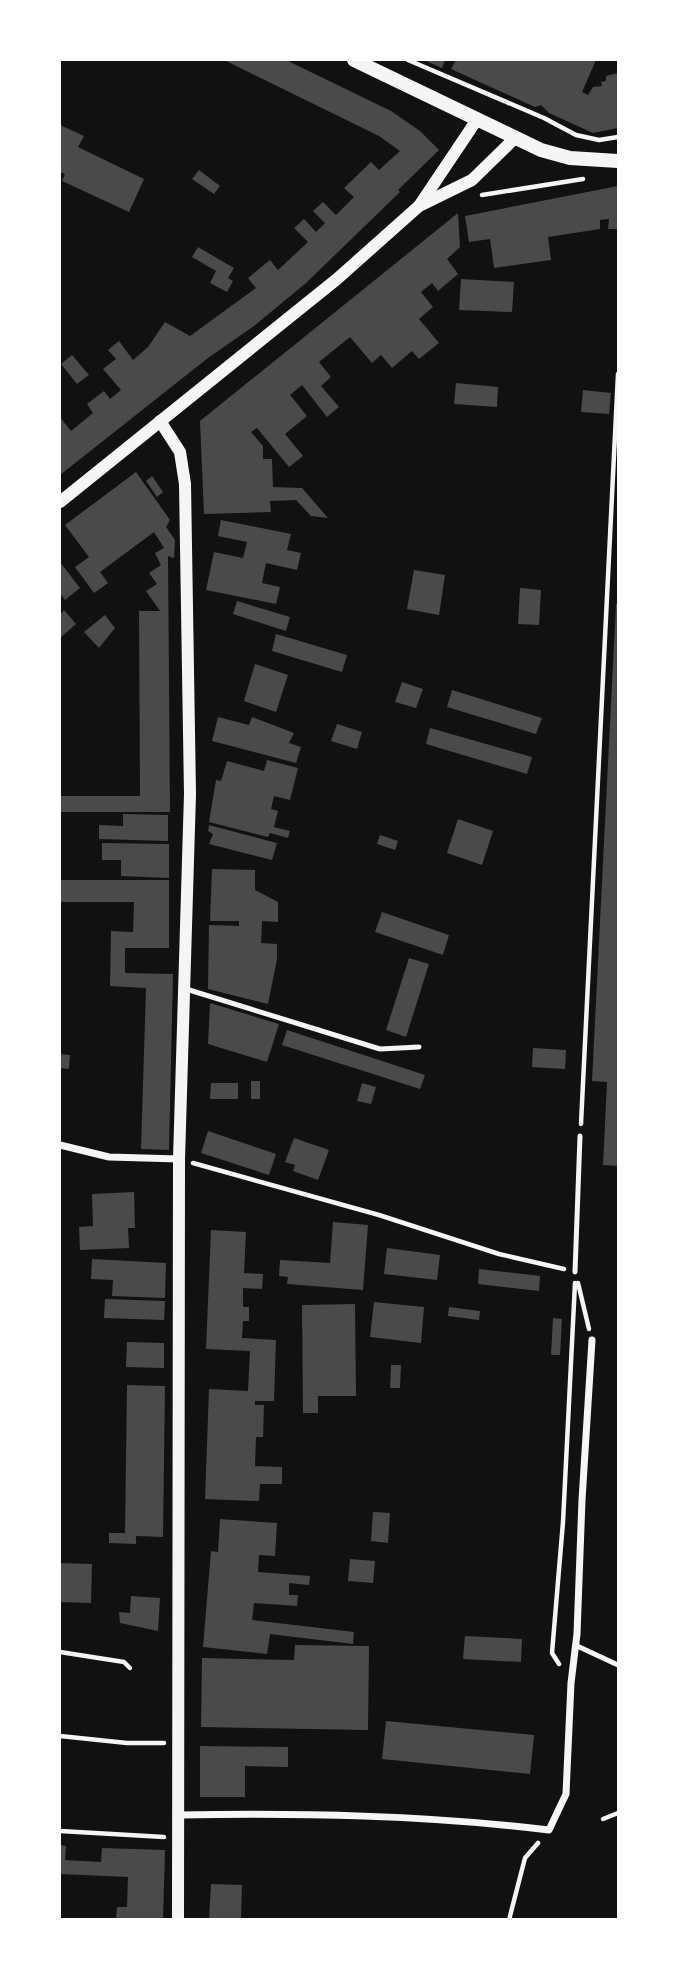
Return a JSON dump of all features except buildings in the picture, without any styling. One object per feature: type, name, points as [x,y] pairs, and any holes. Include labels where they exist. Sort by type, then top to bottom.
[{"type":"main road","points":[[354,60],[541,150],[570,158],[618,161]]},
{"type":"street","points":[[60,502],[337,279],[419,206],[476,121]]},
{"type":"street","points":[[419,206],[472,180],[514,139]]},
{"type":"street","points":[[160,421],[180,452],[185,484],[190,794],[179,1159],[178,1920]]},
{"type":"street","points":[[60,1145],[109,1157],[179,1159]]},
{"type":"street","points":[[178,1815],[405,1817],[549,1830],[566,1794],[570,1683],[575,1645],[592,1340]]},
{"type":"lane","points":[[186,989],[380,1049],[419,1047]]},
{"type":"lane","points":[[575,1272],[580,1136]]},
{"type":"lane","points":[[575,1645],[618,1665]]},
{"type":"path","points":[[408,60],[544,118],[576,135],[599,139],[618,137]]},
{"type":"path","points":[[472,197],[592,177]]},
{"type":"path","points":[[580,1136],[618,374]]},
{"type":"path","points":[[179,1159],[379,1215],[499,1254],[575,1272]]},
{"type":"path","points":[[575,1272],[592,1340]]},
{"type":"path","points":[[570,1683],[552,1653],[564,1522],[575,1272]]},
{"type":"path","points":[[60,1652],[124,1662],[130,1668]]},
{"type":"path","points":[[60,1736],[127,1743],[179,1744]]},
{"type":"path","points":[[603,1819],[618,1813]]},
{"type":"path","points":[[509,1920],[525,1858],[549,1830]]},
{"type":"path","points":[[60,1831],[178,1838]]}]
